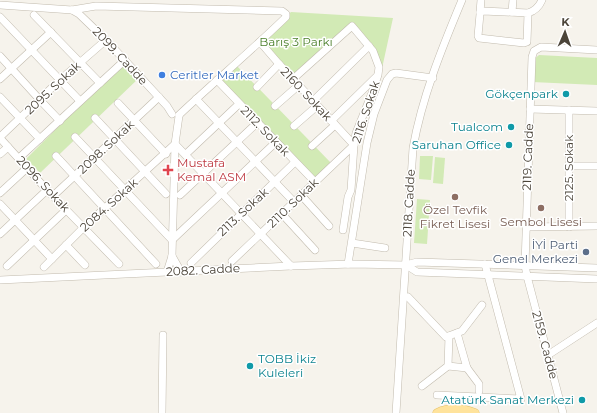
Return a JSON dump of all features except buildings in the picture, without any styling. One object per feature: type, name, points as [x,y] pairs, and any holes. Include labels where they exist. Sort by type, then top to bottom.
[{"type":"main road","points":[[437,413],[444,410],[460,409],[475,413]]},
{"type":"street","name":"2118. Cadde","points":[[396,413],[413,148],[418,125],[433,78],[448,34],[462,0]]},
{"type":"street","points":[[481,0],[478,37],[526,43],[528,40],[528,14]]},
{"type":"street","points":[[512,12],[513,0]]},
{"type":"street","points":[[480,12],[512,12],[528,14],[533,12],[542,0]]},
{"type":"street","points":[[0,5],[72,10],[96,6],[282,11],[286,14],[286,17],[260,42],[189,106],[176,114],[172,256],[166,272]]},
{"type":"street","name":"2099. Cadde","points":[[72,10],[79,14],[106,40],[176,114]]},
{"type":"street","points":[[34,15],[100,83]]},
{"type":"street","points":[[0,17],[80,101]]},
{"type":"street","name":"2116. Sokak","points":[[293,79],[352,26],[373,51],[378,62],[378,75],[356,133],[351,190],[348,197],[343,230]]},
{"type":"street","points":[[0,79],[51,32]]},
{"type":"street","name":"2095. Sokak","points":[[0,137],[60,80],[106,40]]},
{"type":"street","name":"2160. Sokak","points":[[260,42],[354,145]]},
{"type":"street","points":[[294,126],[369,46]]},
{"type":"street","name":"2119. Cadde","points":[[525,266],[532,57],[536,49],[540,47],[597,50]]},
{"type":"street","points":[[0,56],[60,121]]},
{"type":"street","points":[[19,158],[125,60]]},
{"type":"street","points":[[258,87],[279,64]]},
{"type":"street","points":[[348,264],[367,143],[374,114],[387,80],[392,74],[396,73],[433,78]]},
{"type":"street","points":[[312,146],[378,75]]},
{"type":"street","name":"2112. Sokak","points":[[217,80],[315,182]]},
{"type":"street","points":[[275,106],[298,85]]},
{"type":"street","points":[[0,97],[40,139]]},
{"type":"street","name":"2098. Sokak","points":[[53,196],[159,97]]},
{"type":"street","points":[[196,99],[294,202]]},
{"type":"street","points":[[118,103],[166,154]]},
{"type":"street","points":[[186,154],[239,104]]},
{"type":"street","points":[[530,109],[597,111]]},
{"type":"street","name":"2125. Sokak","points":[[569,110],[569,227]]},
{"type":"street","points":[[95,118],[166,194]]},
{"type":"street","points":[[180,195],[258,122]]},
{"type":"street","name":"2096. Sokak","points":[[0,137],[47,190],[119,264]]},
{"type":"street","points":[[75,137],[172,240]]},
{"type":"street","points":[[172,240],[276,142]]},
{"type":"street","points":[[175,144],[291,266]]},
{"type":"street","name":"2084. Sokak","points":[[44,267],[104,208],[125,191],[175,144]]},
{"type":"street","name":"2110. Sokak","points":[[232,261],[354,145]]},
{"type":"street","points":[[0,154],[8,147]]},
{"type":"street","points":[[56,156],[156,264]]},
{"type":"street","name":"2113. Sokak","points":[[191,263],[295,162]]},
{"type":"street","points":[[569,166],[597,166]]},
{"type":"street","points":[[0,193],[28,168]]},
{"type":"street","points":[[0,234],[47,190]]},
{"type":"street","points":[[302,196],[329,226]]},
{"type":"street","points":[[0,204],[52,259]]},
{"type":"street","points":[[7,266],[66,210]]},
{"type":"street","points":[[282,214],[315,250]]},
{"type":"street","points":[[526,227],[597,226]]},
{"type":"street","points":[[352,244],[385,248]]},
{"type":"street","points":[[66,245],[85,265]]},
{"type":"street","points":[[172,256],[181,272]]},
{"type":"street","points":[[406,265],[416,262],[597,268]]},
{"type":"street","name":"2082. Cadde","points":[[0,280],[291,266],[348,264],[406,265]]},
{"type":"street","points":[[437,395],[521,399],[491,298],[485,264]]},
{"type":"street","points":[[406,265],[417,272],[597,279]]},
{"type":"street","name":"2159. Cadde","points":[[525,266],[526,276],[563,413]]},
{"type":"street","points":[[408,297],[446,337],[462,331],[482,305]]},
{"type":"street","points":[[548,355],[597,323]]},
{"type":"street","points":[[457,333],[467,368],[479,384],[479,391]]},
{"type":"street","points":[[162,413],[163,335]]},
{"type":"street","points":[[448,366],[449,336]]},
{"type":"street","points":[[422,386],[448,366],[467,368]]},
{"type":"green space","name":"Barış 3 Parkı","points":[[291,12],[393,18],[381,73],[378,62],[352,27],[293,79],[260,42]]},
{"type":"green space","points":[[539,55],[597,58],[597,85],[532,82],[532,61]]},
{"type":"green space","points":[[125,60],[140,77],[40,173],[26,159]]},
{"type":"green space","points":[[235,64],[333,165],[315,182],[217,80]]},
{"type":"green space","points":[[420,156],[433,156],[431,180],[419,179]]},
{"type":"green space","points":[[435,157],[445,158],[443,184],[433,183]]},
{"type":"green space","points":[[417,199],[430,200],[427,244],[414,243]]},
{"type":"place","name":"Ceritler Market","points":[[162,75]]},
{"type":"place","name":"Gökçenpark","points":[[566,94]]},
{"type":"place","name":"Tualcom","points":[[511,127]]},
{"type":"place","name":"Saruhan Office","points":[[509,145]]},
{"type":"place","name":"Mustafa Kemal ASM","points":[[168,170]]},
{"type":"place","name":"Özel Tevfik Fikret Lisesi","points":[[455,197]]},
{"type":"place","name":"Sembol Lisesi","points":[[541,208]]},
{"type":"place","name":"İYİ Parti Genel Merkezi","points":[[586,252]]},
{"type":"place","name":"TOBB İkiz Kuleleri","points":[[250,366]]},
{"type":"place","name":"Atatürk Sanat Merkezi","points":[[582,400]]}]
